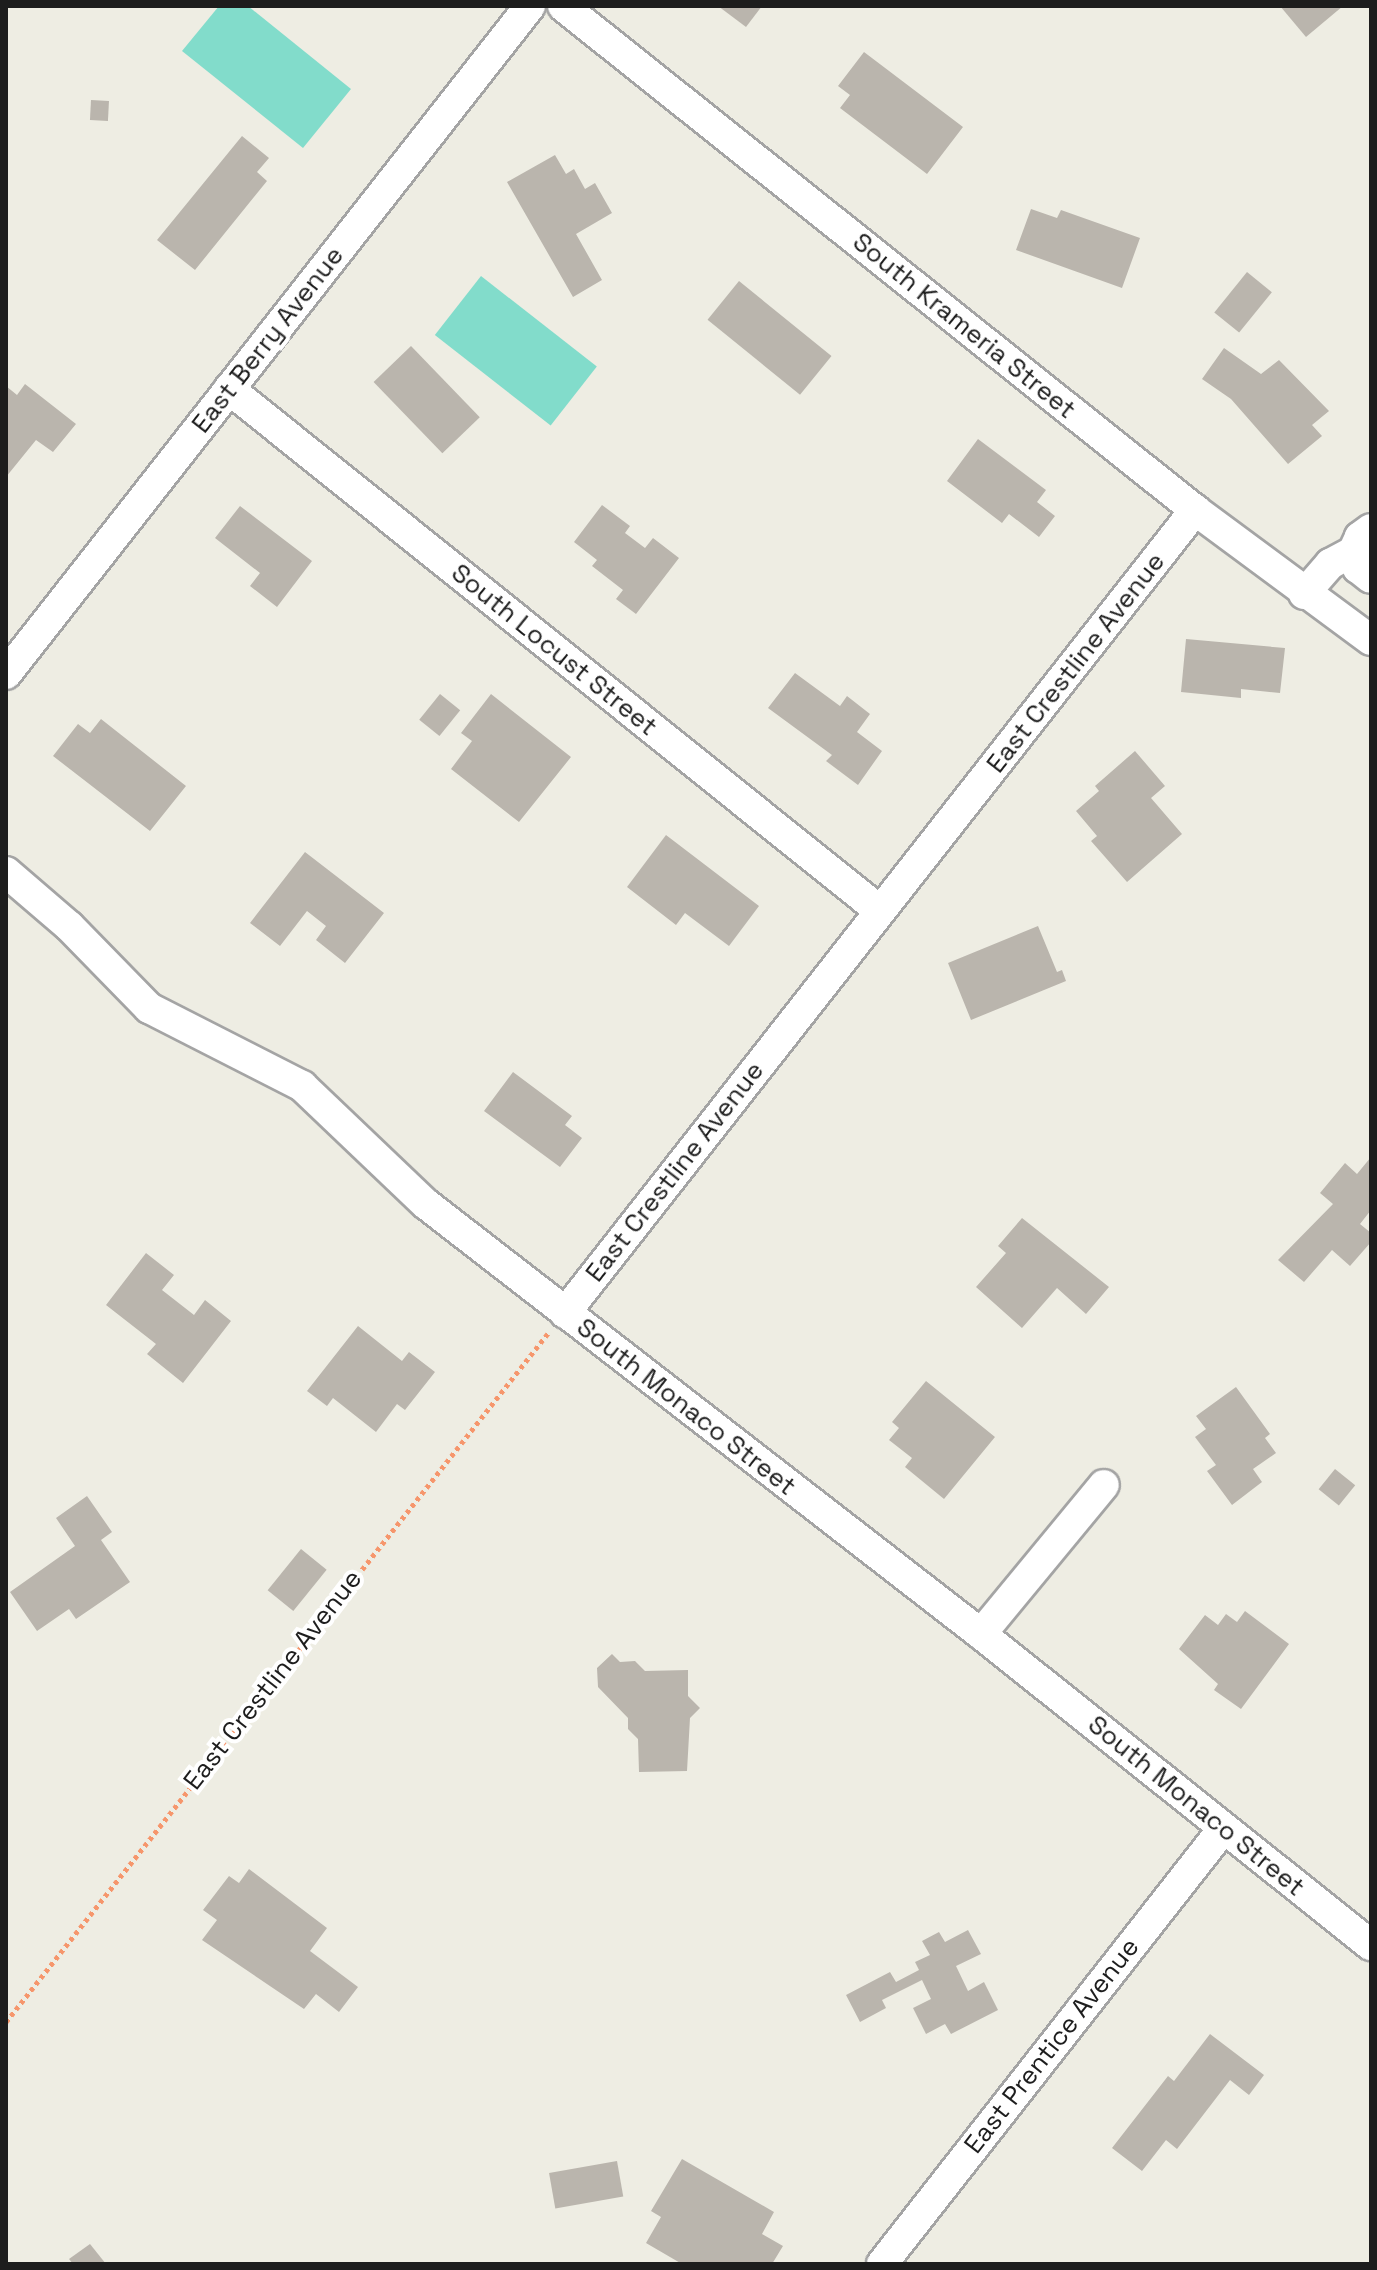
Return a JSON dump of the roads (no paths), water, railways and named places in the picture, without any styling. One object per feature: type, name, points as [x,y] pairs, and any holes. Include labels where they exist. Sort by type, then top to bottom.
[{"type":"street","name":"East Berry Avenue","points":[[6,674],[530,6]]},
{"type":"street","name":"South Krameria Street","points":[[563,6],[1195,510],[1304,594],[1371,640]]},
{"type":"street","name":"South Locust Street","points":[[229,389],[880,911]]},
{"type":"street","name":"East Crestline Avenue","points":[[565,1313],[1195,510]]},
{"type":"street","points":[[1304,594],[1365,529]]},
{"type":"street","points":[[1365,529],[1358,568],[1371,578]]},
{"type":"street","name":"South Monaco Street","points":[[6,872],[69,926],[149,1008],[302,1086],[407,1188],[981,1634],[1371,1945]]},
{"type":"street","points":[[981,1634],[1104,1485]]},
{"type":"street","name":"East Prentice Avenue","points":[[882,2264],[1223,1829]]}]
